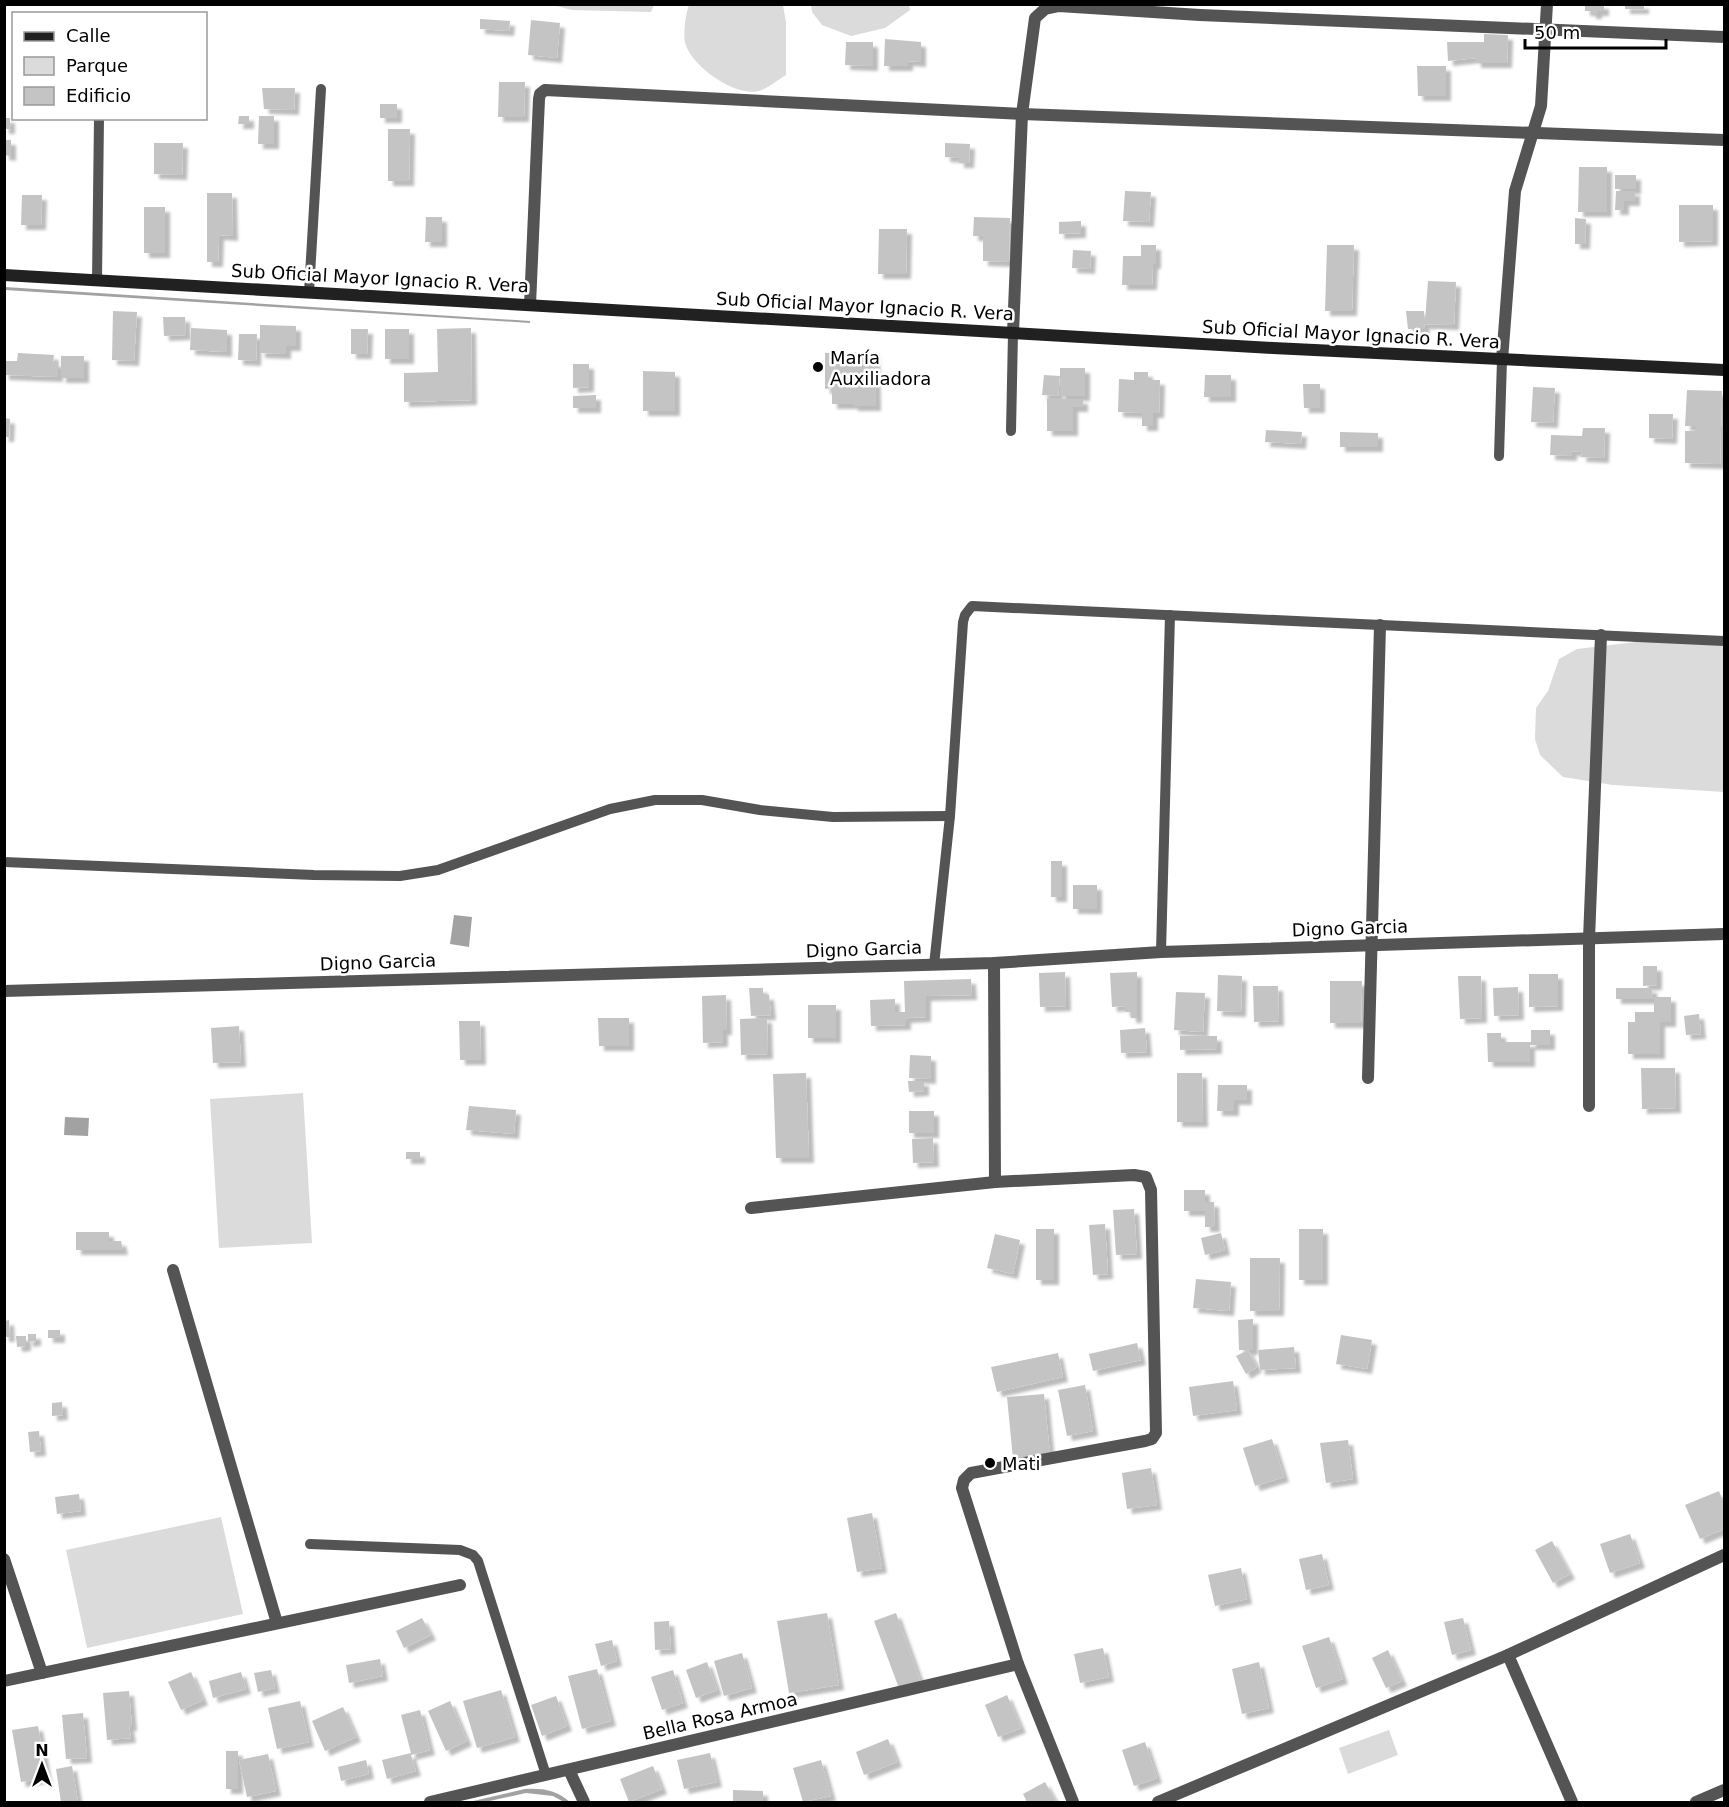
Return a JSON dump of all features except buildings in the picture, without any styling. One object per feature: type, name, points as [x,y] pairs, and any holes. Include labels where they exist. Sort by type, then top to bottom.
[{"type":"street","points":[[1502,360],[1515,191],[1541,106],[1547,4]]},
{"type":"street","points":[[1014,333],[1022,114],[1035,18],[1045,9],[1059,6],[1200,15],[1725,37]]},
{"type":"street","points":[[530,305],[539,99],[540,94],[545,90],[1022,114],[1533,131],[1725,140]]},
{"type":"street","name":"Sub Oficial Mayor Ignacio R. Vera","points":[[4,275],[1502,360],[1725,370]]},
{"type":"street","points":[[1368,1078],[1380,625]]},
{"type":"street","points":[[1589,1106],[1589,939],[1601,635]]},
{"type":"street","name":"Digno Garcia","points":[[4,991],[934,965],[1161,952],[1725,934]]},
{"type":"street","points":[[994,963],[995,1182]]},
{"type":"street","points":[[751,1209],[995,1182],[1134,1175],[1146,1177],[1151,1190],[1156,1433],[1152,1439],[1145,1442],[971,1473],[964,1480],[962,1488],[1018,1664],[1073,1803]]},
{"type":"street","points":[[173,1270],[277,1623]]},
{"type":"street","points":[[1158,1803],[1508,1655],[1725,1555]]},
{"type":"street","points":[[4,1559],[42,1673]]},
{"type":"street","points":[[4,1681],[460,1585]]},
{"type":"street","points":[[1508,1655],[1572,1803]]},
{"type":"street","name":"Bella Rosa Armoa","points":[[430,1803],[1018,1664]]},
{"type":"street","points":[[569,1770],[584,1803]]},
{"type":"street","points":[[1696,1803],[1725,1790]]},
{"type":"lane","points":[[309,292],[321,89]]},
{"type":"lane","points":[[97,280],[99,120]]},
{"type":"lane","points":[[1011,430],[1014,333]]},
{"type":"lane","points":[[1499,456],[1502,360]]},
{"type":"lane","points":[[934,965],[950,816],[963,622],[972,606],[1725,641]]},
{"type":"lane","points":[[1161,952],[1170,615]]},
{"type":"lane","points":[[4,862],[314,875],[400,876],[438,870],[610,809],[655,800],[702,800],[760,810],[833,817],[950,816]]},
{"type":"lane","points":[[310,1544],[460,1550],[473,1555],[478,1561],[546,1775]]},
{"type":"green space","points":[[553,5],[654,5],[651,12],[572,10]]},
{"type":"green space","points":[[689,5],[783,5],[786,22],[786,75],[762,90],[752,92],[728,86],[716,79],[696,61],[685,42],[685,23]]},
{"type":"green space","points":[[811,5],[909,5],[910,10],[885,28],[851,36],[822,25],[812,12]]},
{"type":"green space","points":[[1661,639],[1724,640],[1724,792],[1613,785],[1563,777],[1540,755],[1535,739],[1536,708],[1548,691],[1559,659],[1577,649]]},
{"type":"green space","points":[[303,1093],[312,1243],[219,1248],[210,1099]]},
{"type":"green space","points":[[221,1517],[243,1614],[87,1648],[66,1550]]},
{"type":"green space","points":[[1389,1730],[1398,1755],[1348,1774],[1339,1748]]},
{"type":"shaded area","points":[[5,287],[530,321],[530,323],[5,290]]},
{"type":"shaded area","points":[[454,915],[472,917],[469,947],[450,944]]},
{"type":"shaded area","points":[[65,1117],[89,1118],[88,1136],[64,1135]]},
{"type":"shaded area","points":[[525,1789],[549,1791],[570,1802],[564,1802],[553,1796],[526,1793],[485,1802],[469,1802]]},
{"type":"place","name":"María Auxiliadora","points":[[818,367]]},
{"type":"place","name":"Mati","points":[[990,1463]]}]
